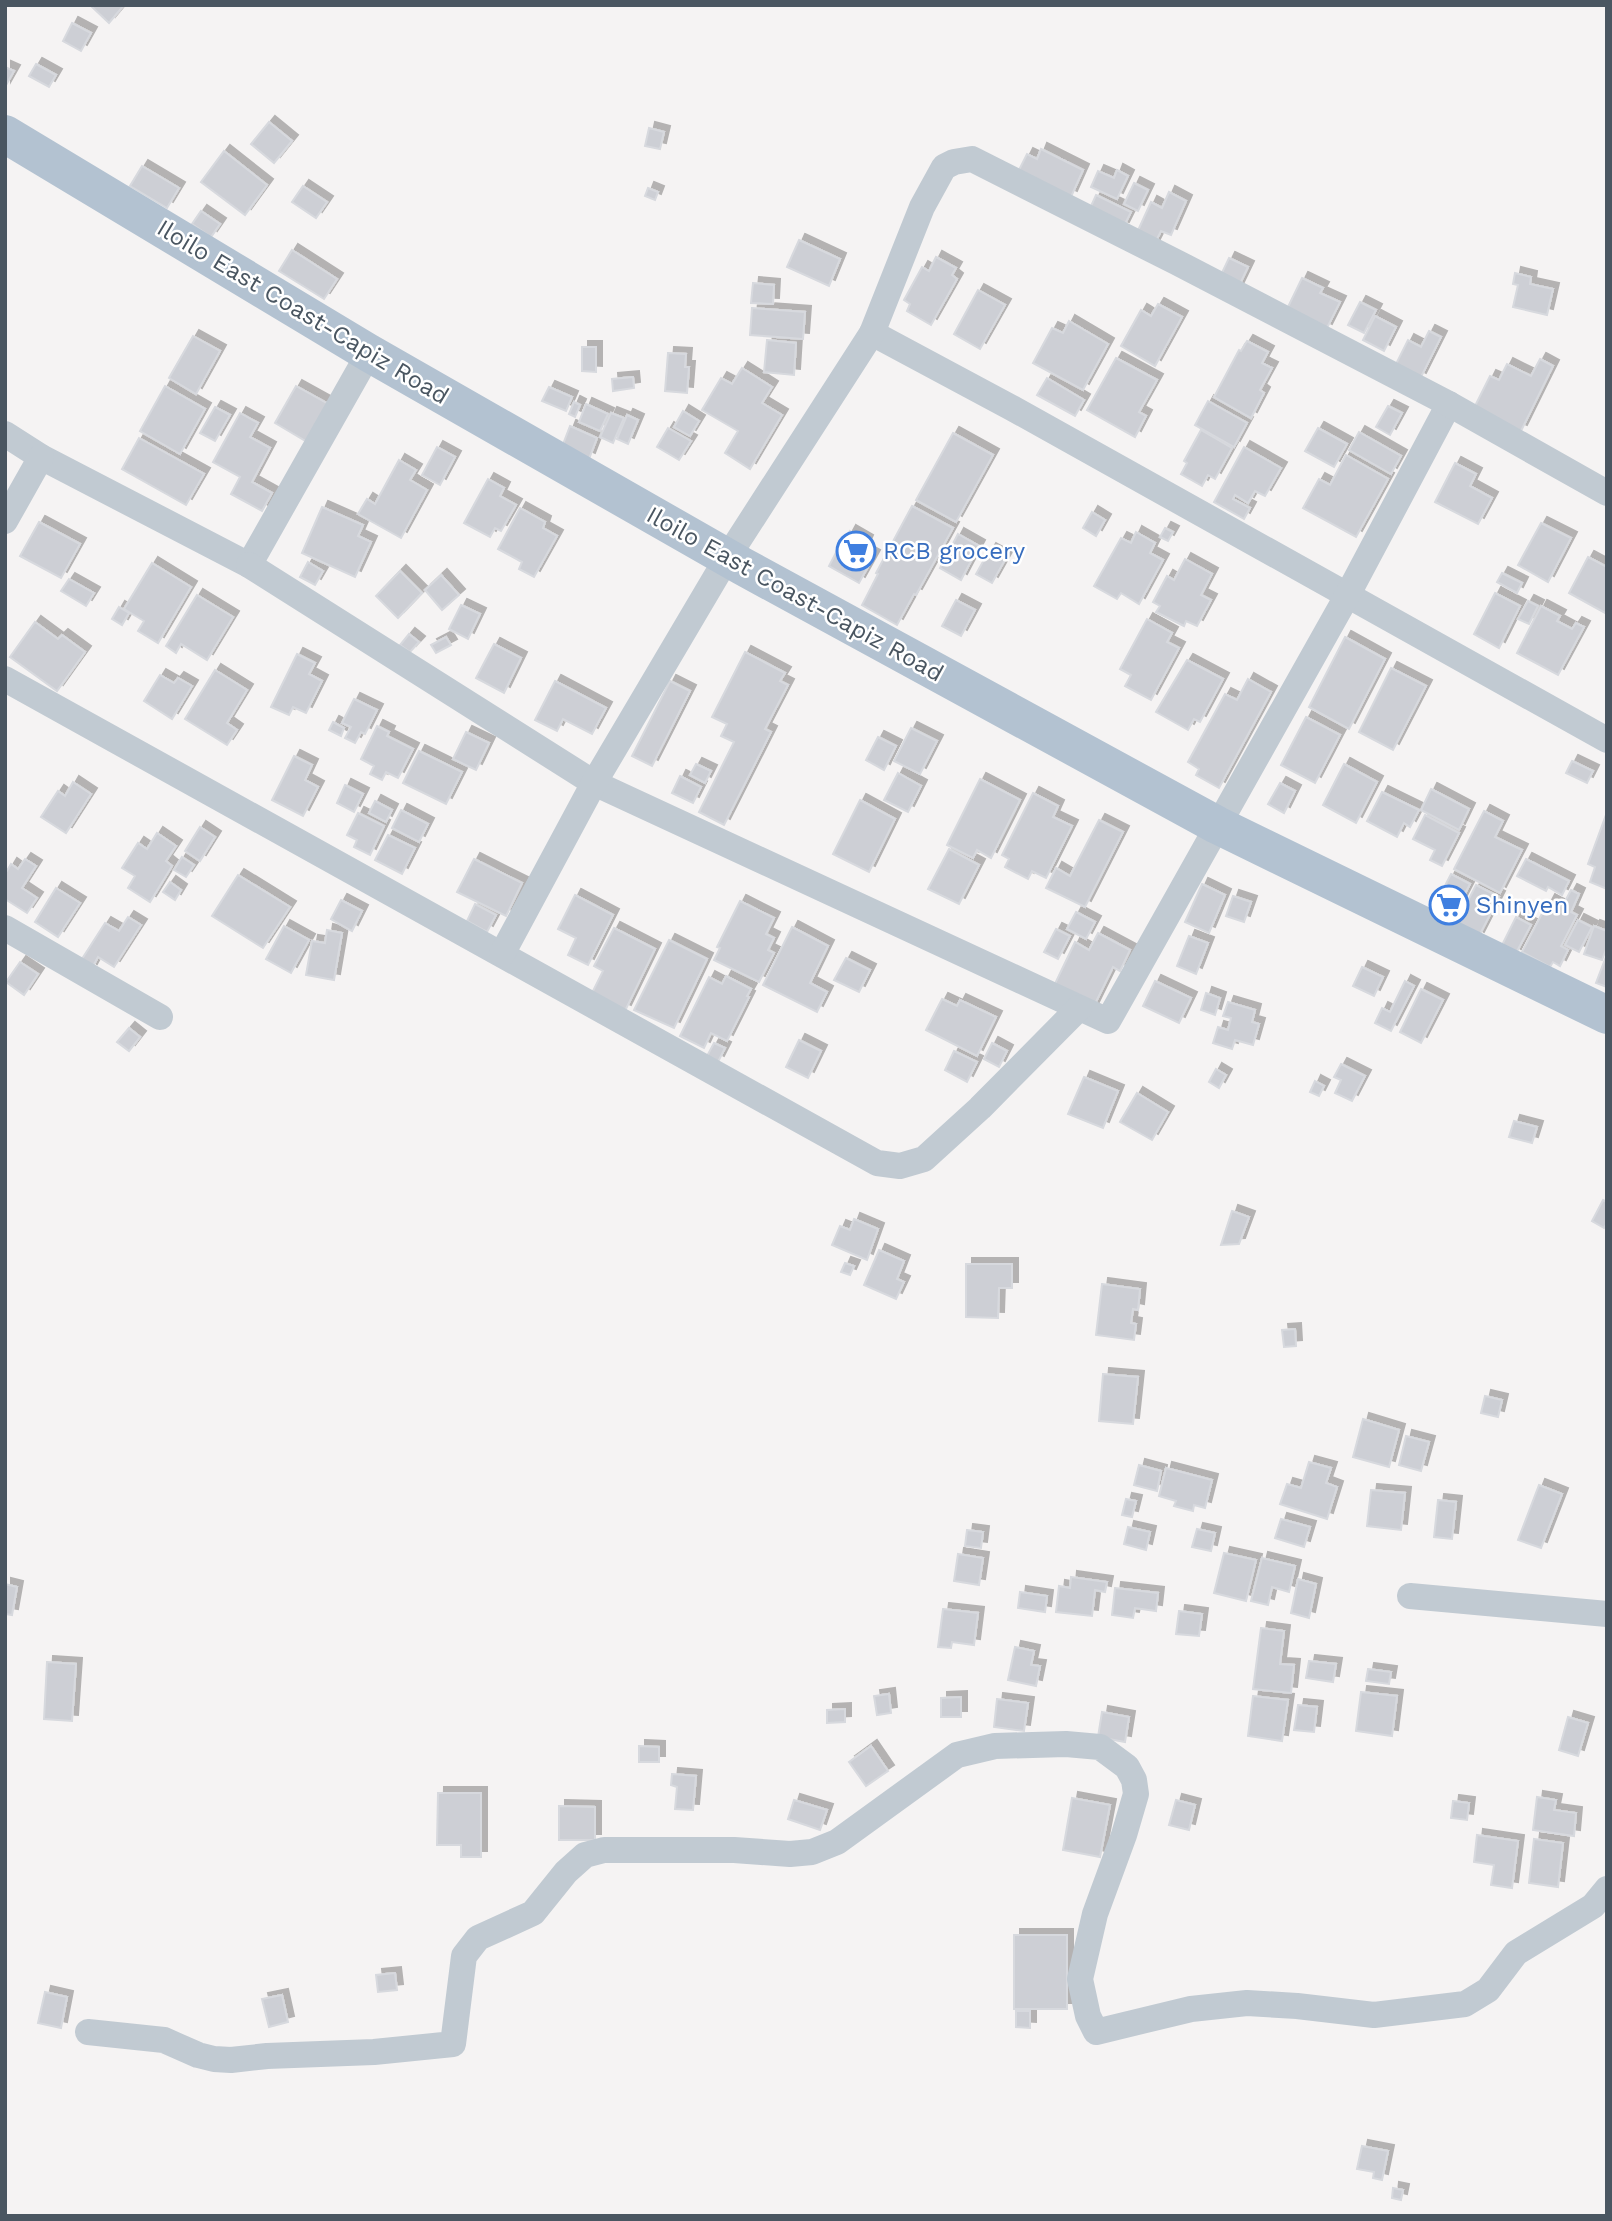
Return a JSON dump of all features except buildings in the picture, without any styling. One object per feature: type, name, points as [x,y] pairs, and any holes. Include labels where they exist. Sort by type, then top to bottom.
[{"type":"main road","name":"Iloilo East Coast-Capiz Road","points":[[5,134],[369,353],[727,558],[1217,825],[1607,1015]]},
{"type":"street","points":[[502,954],[594,783],[727,558],[872,333],[922,207],[944,167],[954,162],[972,159],[1164,256],[1449,404],[1607,493]]},
{"type":"street","points":[[872,333],[1012,408],[1607,740]]},
{"type":"street","points":[[249,565],[369,353]]},
{"type":"street","points":[[5,435],[41,457],[249,565],[594,783],[1108,1021],[1347,596],[1449,404]]},
{"type":"street","points":[[5,521],[41,457]]},
{"type":"street","points":[[5,678],[877,1163],[900,1166],[924,1159],[980,1108],[1079,1008]]},
{"type":"street","points":[[5,928],[160,1017]]},
{"type":"street","points":[[1410,1596],[1607,1614]]},
{"type":"street","points":[[88,2032],[164,2040],[198,2055],[232,2060],[374,2052],[453,2044],[464,1956],[478,1937],[533,1913],[566,1871],[584,1855],[604,1850],[734,1850],[790,1854],[812,1852],[837,1842],[957,1755],[995,1746],[1066,1744],[1100,1747],[1127,1767],[1134,1780],[1136,1794],[1095,1914],[1080,1979],[1088,2016],[1096,2032],[1191,2010],[1247,2003],[1374,2015],[1465,2004],[1488,1990],[1516,1953],[1593,1906],[1607,1889]]},
{"type":"place","name":"RCB grocery","points":[[856,551]]},
{"type":"place","name":"Shinyen","points":[[1449,905]]}]
